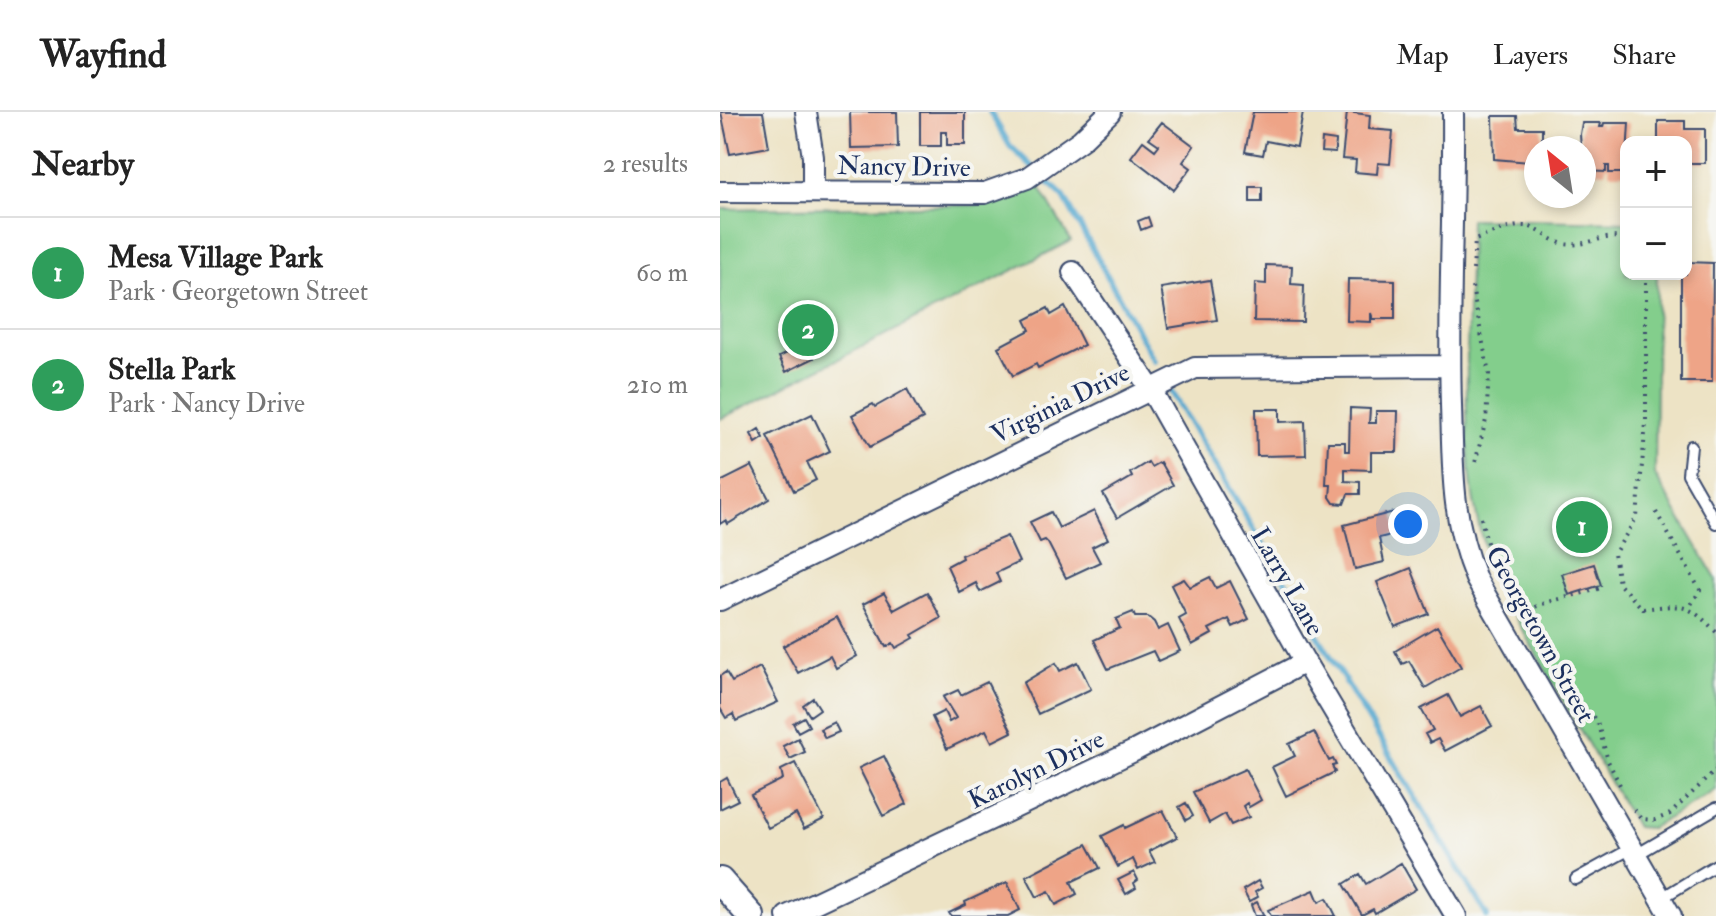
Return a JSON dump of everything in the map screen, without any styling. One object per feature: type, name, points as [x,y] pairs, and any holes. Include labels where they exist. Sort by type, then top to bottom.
[{"type":"street","points":[[806,112],[813,157],[813,190]]},
{"type":"street","name":"Nancy Drive","points":[[720,192],[985,193],[1027,178],[1081,140],[1110,112]]},
{"type":"street","name":"Georgetown Street","points":[[1453,112],[1450,366],[1453,496],[1463,546],[1476,579],[1666,907]]},
{"type":"street","name":"Larry Lane","points":[[1073,272],[1150,388],[1305,662],[1456,916]]},
{"type":"street","name":"Virginia Drive","points":[[720,600],[1185,371],[1206,366],[1450,366]]},
{"type":"street","name":"Karolyn Drive","points":[[787,916],[1136,750],[1305,662]]},
{"type":"street","points":[[720,881],[751,916]]},
{"type":"lane","points":[[1691,446],[1688,474],[1716,523]]},
{"type":"lane","points":[[1576,879],[1716,808]]},
{"type":"lane","points":[[1666,907],[1716,865]]},
{"type":"path","points":[[1473,271],[1475,240],[1515,227],[1526,225],[1562,244],[1620,237]]},
{"type":"path","points":[[1646,280],[1646,423],[1637,517],[1614,554],[1619,584],[1643,609],[1680,604],[1716,632]]},
{"type":"path","points":[[1470,478],[1486,420],[1489,374],[1472,286]]},
{"type":"path","points":[[1478,507],[1489,551],[1501,578],[1541,628],[1570,694],[1597,721],[1608,761],[1627,797]]},
{"type":"path","points":[[1656,512],[1700,590],[1689,608]]},
{"type":"path","points":[[1528,610],[1551,599],[1568,598],[1601,588]]},
{"type":"path","points":[[1633,809],[1641,819],[1655,820],[1670,814],[1716,770]]},
{"type":"green space","points":[[1039,186],[1071,241],[720,419],[720,209],[981,205],[1012,199]]},
{"type":"green space","points":[[1470,219],[1620,222],[1620,280],[1657,280],[1655,475],[1716,579],[1716,790],[1651,828],[1636,827],[1494,576],[1476,514],[1471,483],[1467,354]]},
{"type":"building","points":[[721,112],[763,112],[769,147],[730,154]]},
{"type":"building","points":[[850,112],[897,112],[898,147],[851,148]]},
{"type":"building","points":[[920,112],[965,112],[965,145],[947,145],[947,132],[941,132],[941,146],[920,146]]},
{"type":"building","points":[[1253,112],[1303,112],[1297,147],[1266,141],[1263,155],[1245,152]]},
{"type":"building","points":[[1347,112],[1370,115],[1369,129],[1393,131],[1390,164],[1378,163],[1377,174],[1355,172],[1356,160],[1342,159]]},
{"type":"building","points":[[1493,116],[1517,116],[1518,128],[1542,128],[1542,136],[1524,136],[1524,162],[1494,159]]},
{"type":"building","points":[[1658,121],[1685,121],[1685,129],[1705,129],[1705,163],[1692,163],[1692,136],[1658,136]]},
{"type":"building","points":[[1162,122],[1194,146],[1183,162],[1191,168],[1174,190],[1131,157],[1143,141],[1155,150],[1159,145],[1149,138]]},
{"type":"building","points":[[1582,123],[1601,123],[1600,127],[1603,127],[1604,123],[1629,123],[1628,136],[1620,136],[1620,173],[1609,173],[1609,166],[1606,166],[1606,172],[1596,172],[1596,136],[1580,134]]},
{"type":"building","points":[[1322,139],[1336,141],[1335,153],[1321,152]]},
{"type":"building","points":[[1250,187],[1262,187],[1262,202],[1250,202]]},
{"type":"building","points":[[1148,217],[1151,226],[1141,230],[1138,221]]},
{"type":"building","points":[[1692,262],[1713,263],[1712,382],[1681,382],[1681,280],[1692,280]]},
{"type":"building","points":[[1266,265],[1292,266],[1291,284],[1304,285],[1303,322],[1254,321],[1255,283],[1266,284]]},
{"type":"building","points":[[1348,279],[1395,280],[1395,319],[1373,319],[1371,313],[1371,322],[1347,321]]},
{"type":"building","points":[[1210,280],[1217,320],[1168,328],[1161,288]]},
{"type":"building","points":[[1065,307],[1084,345],[1038,368],[1036,364],[1013,376],[998,347],[1030,330],[1025,320],[1048,308],[1051,315]]},
{"type":"building","points":[[807,343],[814,358],[786,372],[779,357]]},
{"type":"building","points":[[907,389],[923,419],[870,447],[852,415],[873,404],[875,407]]},
{"type":"building","points":[[1350,408],[1370,409],[1369,423],[1376,423],[1376,411],[1398,411],[1397,452],[1371,452],[1371,470],[1345,469],[1345,481],[1360,482],[1360,494],[1348,494],[1344,504],[1334,503],[1330,497],[1331,485],[1326,485],[1328,442],[1345,442],[1345,451],[1349,451]]},
{"type":"building","points":[[1256,409],[1280,409],[1280,422],[1305,421],[1306,455],[1257,456]]},
{"type":"building","points":[[812,414],[830,451],[807,462],[816,480],[794,491],[767,436]]},
{"type":"building","points":[[759,429],[764,438],[756,443],[751,434]]},
{"type":"building","points":[[1148,462],[1151,467],[1160,462],[1173,485],[1117,518],[1103,494],[1132,477],[1130,473]]},
{"type":"building","points":[[752,466],[769,499],[728,524],[726,520],[720,524],[720,482]]},
{"type":"building","points":[[1094,511],[1108,539],[1092,547],[1100,562],[1066,578],[1048,543],[1045,540],[1040,542],[1030,522],[1051,512],[1059,528]]},
{"type":"building","points":[[1394,512],[1399,533],[1379,538],[1384,562],[1355,569],[1344,525]]},
{"type":"building","points":[[1007,536],[1019,562],[996,573],[1000,582],[980,592],[976,583],[959,592],[947,566],[962,558],[961,555]]},
{"type":"building","points":[[1594,564],[1601,585],[1569,595],[1562,574]]},
{"type":"building","points":[[1411,568],[1429,614],[1395,627],[1377,582]]},
{"type":"building","points":[[1210,577],[1216,588],[1230,581],[1249,619],[1233,627],[1229,619],[1209,629],[1212,634],[1192,645],[1179,619],[1186,615],[1171,585],[1184,579],[1190,587]]},
{"type":"building","points":[[927,592],[941,618],[896,648],[893,643],[886,647],[863,604],[884,593],[894,610]]},
{"type":"building","points":[[1133,612],[1135,617],[1148,617],[1158,630],[1168,625],[1180,651],[1158,661],[1153,651],[1108,669],[1094,640],[1120,628],[1116,619]]},
{"type":"building","points":[[837,617],[857,656],[836,668],[830,656],[798,673],[783,646]]},
{"type":"building","points":[[1437,626],[1461,667],[1425,688],[1409,661],[1402,664],[1395,651]]},
{"type":"building","points":[[1078,662],[1091,689],[1038,714],[1023,683],[1056,663],[1060,671]]},
{"type":"building","points":[[760,667],[778,702],[736,721],[733,714],[726,718],[720,708],[720,676],[726,672],[732,682]]},
{"type":"building","points":[[987,682],[1012,732],[992,742],[986,730],[947,749],[932,717],[944,711],[949,722],[956,718],[943,697],[958,690],[961,695]]},
{"type":"building","points":[[1448,695],[1460,717],[1481,706],[1492,726],[1445,751],[1438,739],[1430,743],[1425,734],[1433,730],[1421,709]]},
{"type":"building","points":[[813,698],[820,709],[810,716],[803,705]]},
{"type":"building","points":[[804,717],[809,726],[798,732],[793,723]]},
{"type":"building","points":[[834,722],[839,732],[825,738],[820,729]]},
{"type":"building","points":[[1314,732],[1329,761],[1333,759],[1335,772],[1286,796],[1272,767],[1295,756],[1289,744]]},
{"type":"building","points":[[798,738],[805,752],[790,759],[783,746]]},
{"type":"building","points":[[884,756],[907,804],[883,816],[859,768]]},
{"type":"building","points":[[795,763],[824,819],[804,829],[796,814],[768,828],[751,795],[783,779],[781,770]]},
{"type":"building","points":[[1245,769],[1261,800],[1249,807],[1247,803],[1243,806],[1249,817],[1231,825],[1225,814],[1209,823],[1193,792]]},
{"type":"building","points":[[727,778],[738,800],[720,809],[720,782]]},
{"type":"building","points":[[1186,803],[1193,816],[1186,820],[1179,807]]},
{"type":"building","points":[[1163,810],[1177,837],[1149,851],[1155,862],[1138,870],[1133,859],[1118,867],[1102,836]]},
{"type":"building","points":[[1087,844],[1100,868],[1071,882],[1077,894],[1056,905],[1049,891],[1037,897],[1026,876]]},
{"type":"building","points":[[1401,863],[1416,889],[1375,913],[1373,909],[1362,915],[1344,884],[1360,874],[1366,884]]},
{"type":"building","points":[[1134,872],[1138,880],[1134,883],[1136,888],[1126,894],[1118,880]]},
{"type":"building","points":[[1258,881],[1262,888],[1255,892],[1258,897],[1249,902],[1243,890]]},
{"type":"building","points":[[1007,882],[1020,910],[1008,916],[951,916],[949,913],[966,905],[965,902]]},
{"type":"building","points":[[1314,890],[1319,902],[1327,898],[1336,916],[1271,916],[1268,910]]},
{"type":"building","points":[[1257,902],[1264,916],[1255,916],[1251,905]]},
{"type":"waterway","points":[[990,112],[1010,146],[1064,197],[1154,361]]},
{"type":"waterway","points":[[1171,392],[1487,916]]},
{"type":"place","name":"Stella Park","points":[[808,330]]},
{"type":"place","name":"Mesa Village Park","points":[[1582,527]]}]
